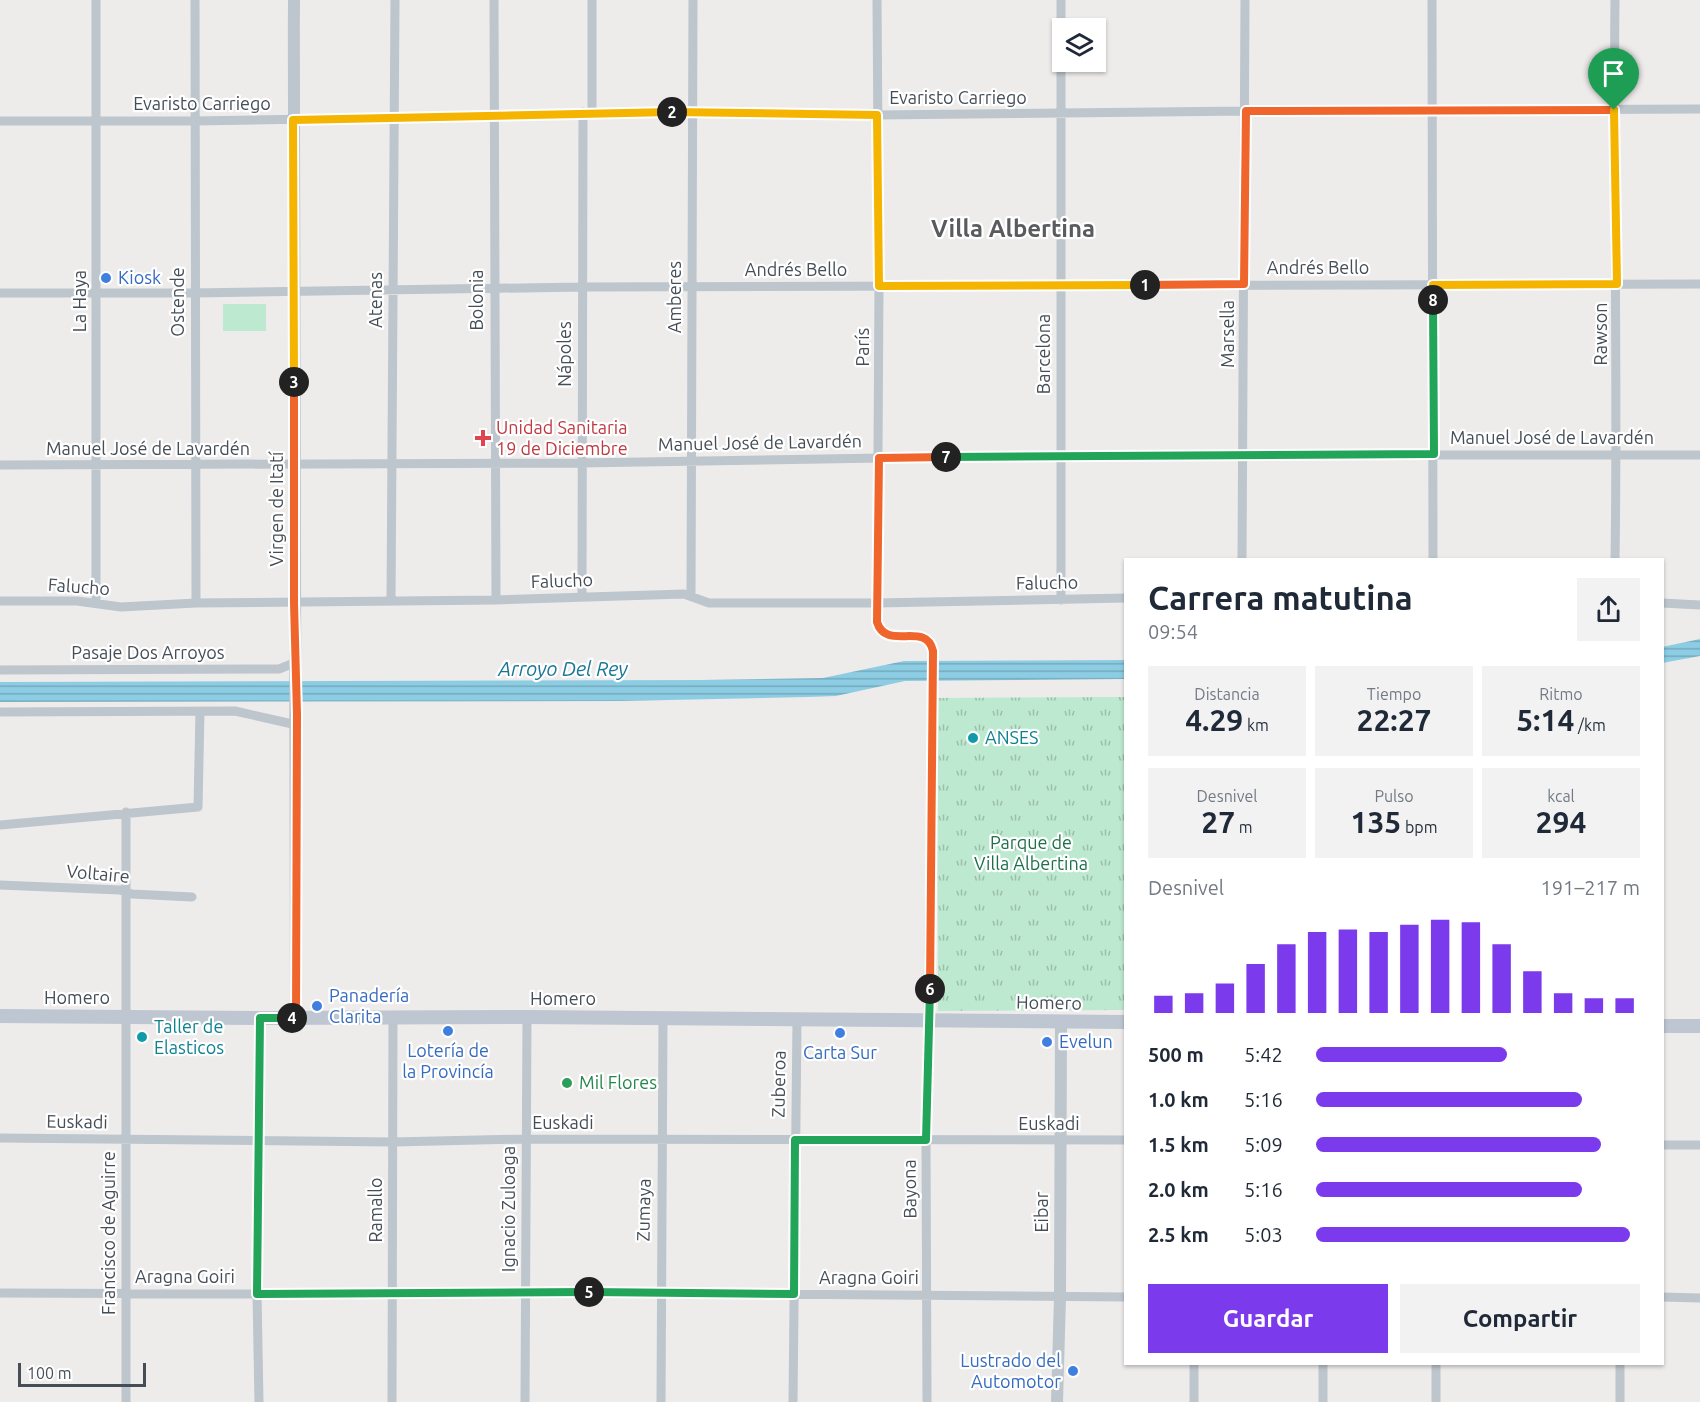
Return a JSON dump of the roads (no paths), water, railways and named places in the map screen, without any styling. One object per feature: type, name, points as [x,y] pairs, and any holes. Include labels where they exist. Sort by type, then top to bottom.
[{"type":"main road","name":"Homero","points":[[0,1016],[663,1017],[1124,1022]]},
{"type":"main road","points":[[1664,1026],[1700,1026]]},
{"type":"street","name":"La Haya","points":[[96,0],[94,121],[97,293],[96,602]]},
{"type":"street","name":"Ostende","points":[[195,0],[196,603]]},
{"type":"street","name":"Virgen de Itatí","points":[[294,0],[296,1018]]},
{"type":"street","name":"Atenas","points":[[391,600],[395,0]]},
{"type":"street","name":"Bolonia","points":[[494,0],[496,600]]},
{"type":"street","name":"Nápoles","points":[[582,596],[582,287],[592,0]]},
{"type":"street","name":"Amberes","points":[[691,595],[693,0]]},
{"type":"street","name":"París","points":[[876,0],[879,286],[877,622],[879,627],[890,635],[920,636],[927,639],[933,651]]},
{"type":"street","name":"Barcelona","points":[[1061,0],[1061,600]]},
{"type":"street","name":"Marsella","points":[[1242,558],[1245,0]]},
{"type":"street","points":[[1432,0],[1433,558]]},
{"type":"street","name":"Rawson","points":[[1615,558],[1617,284],[1614,110],[1616,0]]},
{"type":"street","name":"Evaristo Carriego","points":[[0,121],[293,120],[588,112],[877,115],[1700,109]]},
{"type":"street","name":"Andrés Bello","points":[[0,294],[582,287],[1700,284]]},
{"type":"street","name":"Manuel José de Lavardén","points":[[0,465],[581,463],[1060,455],[1700,454]]},
{"type":"street","name":"Falucho","points":[[0,601],[96,602],[122,607],[196,603],[496,600],[691,595],[709,603],[877,603],[1124,598]]},
{"type":"street","points":[[1664,603],[1700,605]]},
{"type":"street","name":"Bayona","points":[[927,1402],[926,1140],[933,651]]},
{"type":"street","name":"Pasaje Dos Arroyos","points":[[0,670],[295,668]]},
{"type":"street","points":[[0,825],[198,807],[200,711]]},
{"type":"street","points":[[0,712],[248,712],[297,720]]},
{"type":"street","name":"Francisco de Aguirre","points":[[126,812],[126,1402]]},
{"type":"street","name":"Voltaire","points":[[0,885],[120,890],[132,894],[192,897]]},
{"type":"street","name":"Ramallo","points":[[392,1402],[393,1017]]},
{"type":"street","name":"Ignacio Zuloaga","points":[[525,1402],[527,1017]]},
{"type":"street","name":"Zumaya","points":[[661,1402],[663,1017]]},
{"type":"street","points":[[259,1402],[257,1294],[260,1018]]},
{"type":"street","name":"Zuberoa","points":[[793,1402],[797,1019]]},
{"type":"street","name":"Eibar","points":[[1057,1402],[1060,1297],[1061,1021]]},
{"type":"street","name":"Euskadi","points":[[0,1138],[393,1142],[525,1139],[1124,1140]]},
{"type":"street","points":[[1664,1145],[1700,1145]]},
{"type":"street","name":"Aragna Goiri","points":[[0,1293],[526,1292],[1124,1297]]},
{"type":"street","points":[[1664,1298],[1700,1298]]},
{"type":"street","points":[[1194,1365],[1194,1402]]},
{"type":"street","points":[[1323,1365],[1323,1402]]},
{"type":"street","points":[[1436,1365],[1436,1402]]},
{"type":"street","points":[[1620,1365],[1620,1402]]},
{"type":"water","points":[[1700,639],[1700,656],[1664,663],[1664,647]]},
{"type":"water","points":[[1124,660],[1124,679],[905,681],[836,696],[620,701],[0,702],[0,682],[823,678],[904,661]]},
{"type":"place","name":"Kiosk","points":[[106,278]]},
{"type":"place","name":"Unidad Sanitaria 19 de Diciembre","points":[[483,438]]},
{"type":"place","name":"ANSES","points":[[973,738]]},
{"type":"place","name":"Panadería Clarita","points":[[317,1006]]},
{"type":"place","name":"Lotería de la Provincía","points":[[448,1031]]},
{"type":"place","name":"Carta Sur","points":[[840,1033]]},
{"type":"place","name":"Taller de Elasticos","points":[[142,1037]]},
{"type":"place","name":"Evelun","points":[[1047,1042]]},
{"type":"place","name":"Mil Flores","points":[[567,1083]]},
{"type":"place","name":"Lustrado del Automotor","points":[[1073,1371]]},
{"type":"district","name":"Villa Albertina","points":[[1013,229]]},
{"type":"water label","name":"Arroyo Del Rey","points":[[563,669]]},
{"type":"park label","name":"Parque de Villa Albertina","points":[[1031,853]]}]
